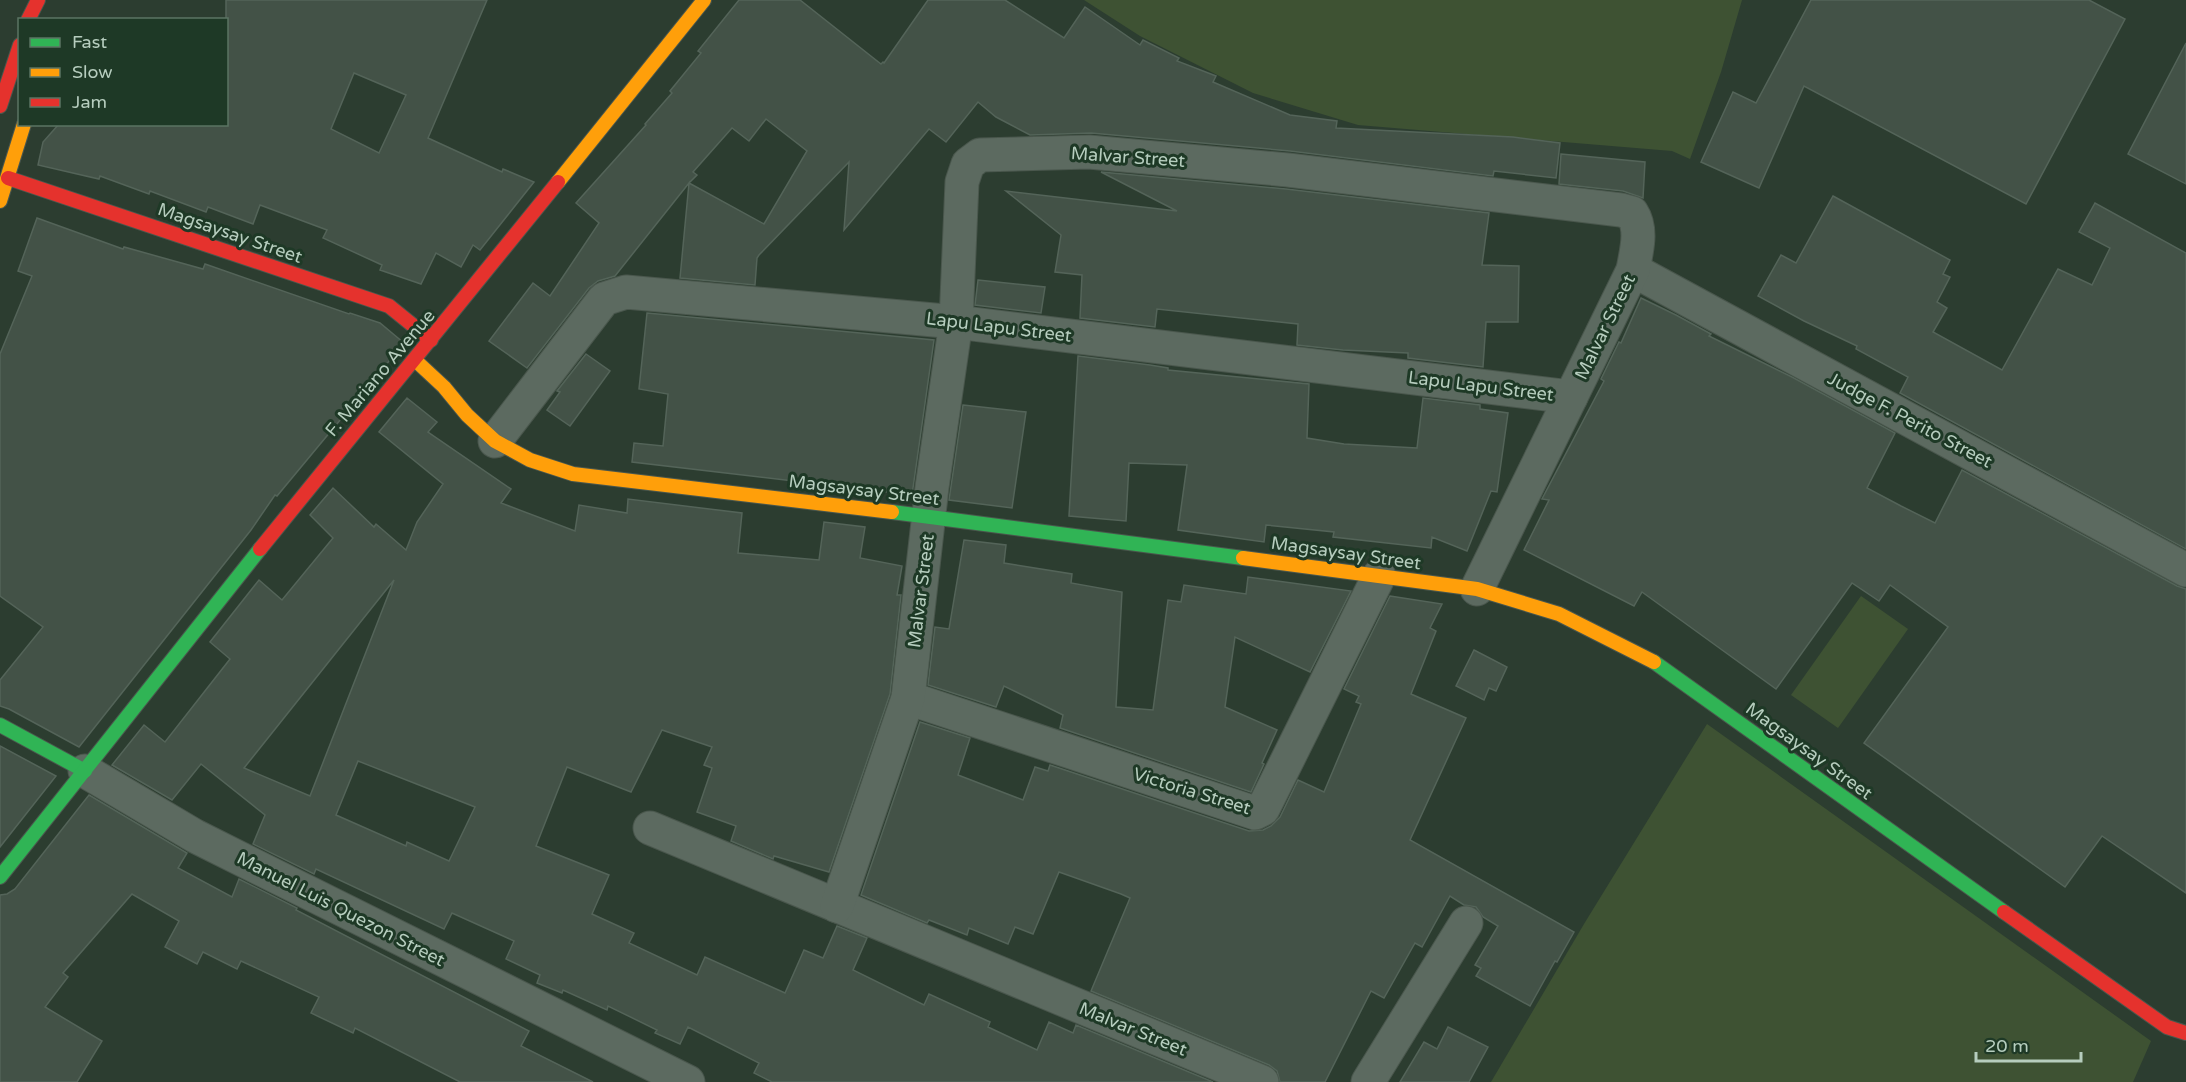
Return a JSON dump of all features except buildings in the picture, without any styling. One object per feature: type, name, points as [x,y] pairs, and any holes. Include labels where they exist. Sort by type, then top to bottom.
[{"type":"street","points":[[29,18],[38,0]]},
{"type":"street","name":"F. Mariano Avenue","points":[[0,877],[291,509],[415,360],[704,0]]},
{"type":"street","points":[[0,106],[18,51]]},
{"type":"street","points":[[0,201],[23,126]]},
{"type":"street","name":"Malvar Street","points":[[837,906],[908,698],[932,487],[956,322],[962,182],[968,164],[980,155],[1089,152],[1288,170],[1632,213],[1637,220],[1639,234],[1634,270],[1477,589]]},
{"type":"street","name":"Magsaysay Street","points":[[8,178],[389,306],[431,340]]},
{"type":"street","name":"Judge F. Perito Street","points":[[1634,270],[2186,570]]},
{"type":"street","name":"Lapu Lapu Street","points":[[495,441],[604,299],[626,292],[956,322],[1571,397]]},
{"type":"street","name":"Magsaysay Street","points":[[415,360],[444,387],[467,416],[495,441],[530,460],[573,474],[930,516],[1477,589],[1559,614],[1652,661],[2131,1003],[2167,1027],[2186,1034]]},
{"type":"street","name":"Victoria Street","points":[[908,698],[1255,813],[1263,809],[1379,576]]},
{"type":"street","name":"Manuel Luis Quezon Street","points":[[0,725],[85,771],[195,836],[688,1082]]},
{"type":"street","name":"Malvar Street","points":[[650,828],[1262,1082]]},
{"type":"street","points":[[1368,1082],[1466,923]]},
{"type":"green space","points":[[1084,0],[1742,0],[1721,72],[1690,159],[1672,151],[1358,125],[1253,93],[1140,36]]},
{"type":"green space","points":[[1861,596],[1908,629],[1838,728],[1791,695]]},
{"type":"green space","points":[[1707,724],[2151,1041],[2133,1082],[1491,1082],[1584,924]]},
{"type":"traffic: fast","points":[[892,512],[1243,558]]},
{"type":"traffic: fast","points":[[0,877],[260,549]]},
{"type":"traffic: fast","points":[[1654,662],[2004,912]]},
{"type":"traffic: fast","points":[[0,725],[85,771]]},
{"type":"traffic: slow","points":[[558,182],[704,0]]},
{"type":"traffic: slow","points":[[0,201],[23,126]]},
{"type":"traffic: slow","points":[[415,360],[495,441],[530,460],[573,474],[892,512]]},
{"type":"traffic: slow","points":[[1243,558],[1477,589],[1559,614],[1654,662]]},
{"type":"traffic: jam","points":[[29,18],[38,0]]},
{"type":"traffic: jam","points":[[0,106],[18,51]]},
{"type":"traffic: jam","points":[[8,178],[389,306],[431,340]]},
{"type":"traffic: jam","points":[[260,549],[558,182]]},
{"type":"traffic: jam","points":[[2004,912],[2167,1027],[2186,1033]]}]
